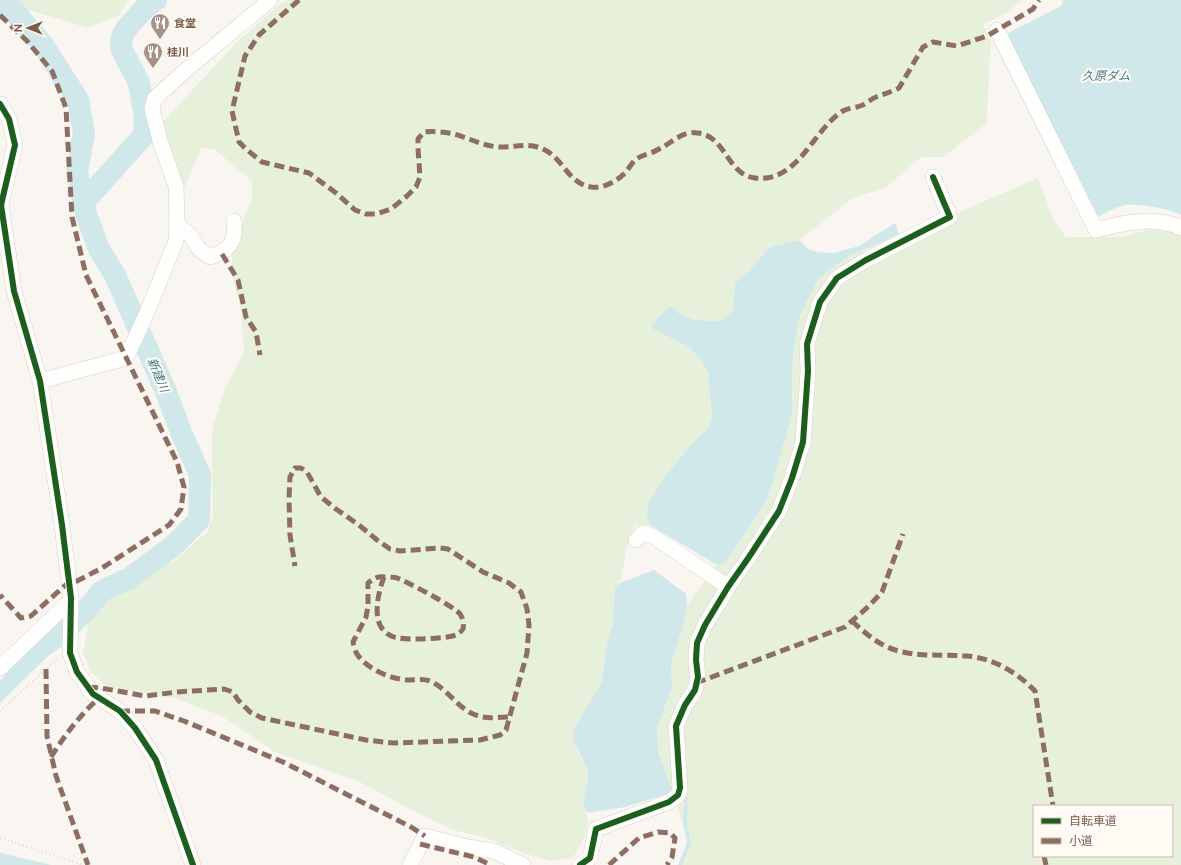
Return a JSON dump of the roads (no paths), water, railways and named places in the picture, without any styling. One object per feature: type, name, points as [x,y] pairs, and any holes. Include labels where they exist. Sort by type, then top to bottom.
[{"type":"street","points":[[40,381],[126,358],[145,317],[176,241],[176,186],[161,144],[152,109],[155,98],[187,69],[270,0]]},
{"type":"street","points":[[997,30],[1096,230],[1116,225],[1149,220],[1174,224],[1181,228]]},
{"type":"street","points":[[0,104],[9,119],[15,144],[0,205],[14,291],[40,381],[62,525],[71,604],[70,653],[77,672],[93,694],[120,711],[135,728],[156,760],[193,865]]},
{"type":"street","points":[[580,865],[590,858],[596,829],[669,802],[678,795],[680,788],[676,726],[685,706],[695,690],[698,677],[696,660],[697,643],[705,625],[728,586],[749,557],[778,511],[792,478],[803,442],[808,371],[807,344],[820,302],[837,278],[866,260],[950,217],[933,177]]},
{"type":"street","points":[[177,224],[190,235],[199,248],[210,257],[222,254],[230,244],[234,230],[234,221]]},
{"type":"street","points":[[636,540],[643,533],[653,536],[728,586]]},
{"type":"street","points":[[0,668],[71,604]]},
{"type":"street","points":[[410,865],[425,836],[468,847],[494,851],[523,865]]},
{"type":"water","name":"久原ダム","points":[[1063,0],[1181,0],[1181,215],[1146,206],[1125,205],[1117,207],[1093,219],[1002,36],[1061,6]]},
{"type":"water","points":[[895,223],[899,234],[850,255],[819,278],[800,315],[792,368],[792,414],[772,485],[765,503],[724,564],[717,565],[650,525],[647,516],[648,505],[662,480],[691,445],[708,428],[712,416],[708,372],[702,361],[689,347],[651,328],[654,323],[670,306],[682,316],[696,320],[723,320],[733,311],[735,283],[747,273],[770,247],[799,240],[808,249],[817,252],[834,253],[859,246]]},
{"type":"water","points":[[654,570],[686,594],[687,605],[682,629],[671,663],[672,688],[657,727],[658,752],[673,791],[625,807],[587,813],[583,804],[588,781],[588,772],[573,739],[574,729],[602,682],[607,643],[613,624],[615,588],[620,583]]},
{"type":"water","points":[[81,606],[80,631],[49,655],[0,703],[0,681],[18,660],[38,641]]},
{"type":"water","points":[[0,853],[6,854],[51,865],[0,865]]},
{"type":"waterway","points":[[83,203],[144,135],[145,117],[139,83],[121,48],[122,37],[126,29],[143,10],[156,0]]},
{"type":"waterway","name":"新建川","points":[[0,3],[13,10],[43,45],[78,100],[84,133],[77,172],[86,214],[99,249],[115,275],[200,475],[199,520],[173,546],[130,578],[102,591],[87,609],[59,636]]},
{"type":"waterway","points":[[680,865],[689,843],[685,824],[686,798],[682,796]]},
{"type":"place","name":"食堂","points":[[160,40]]},
{"type":"place","name":"桂川","points":[[153,69]]}]
